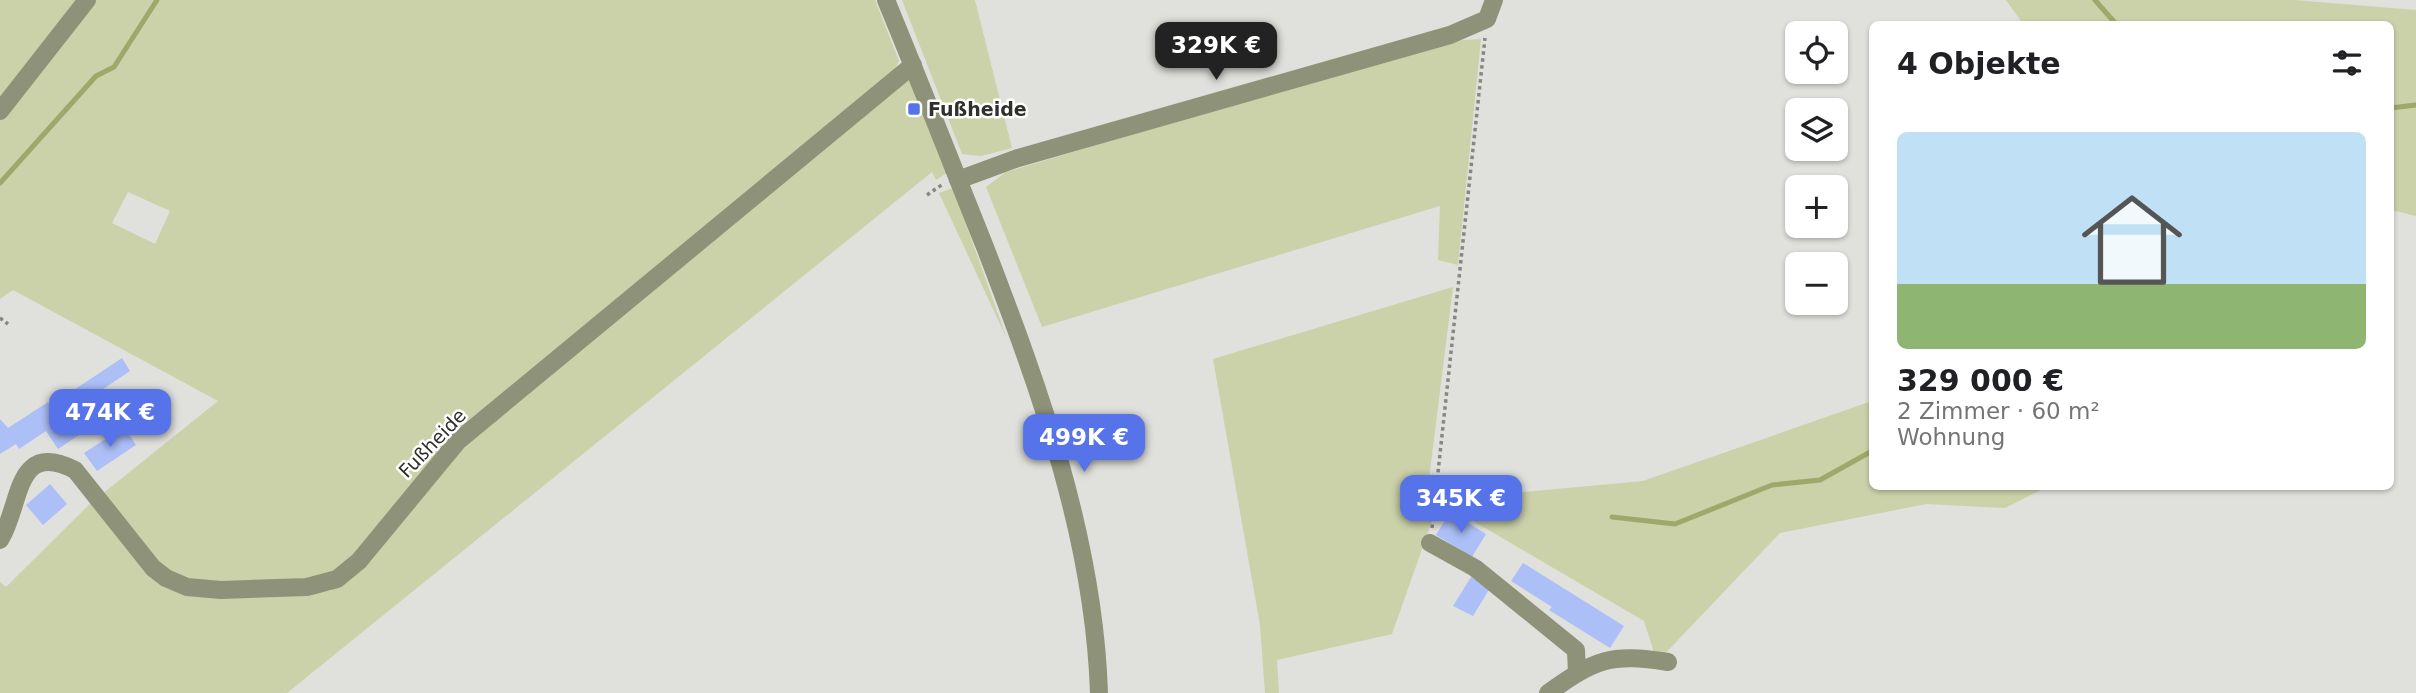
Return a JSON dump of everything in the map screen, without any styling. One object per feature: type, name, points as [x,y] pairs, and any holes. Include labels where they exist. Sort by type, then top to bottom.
[{"type":"street","points":[[0,111],[87,0]]},
{"type":"street","points":[[886,0],[1038,388],[1064,475],[1090,609],[1099,693]]},
{"type":"street","points":[[958,180],[1018,158],[1450,35],[1487,19],[1494,0]]},
{"type":"street","name":"Fußheide","points":[[0,540],[9,523],[16,494],[30,468],[43,461],[60,462],[75,470],[153,568],[176,583],[221,590],[307,587],[337,579],[359,561],[458,441],[913,65]]},
{"type":"street","points":[[1430,543],[1475,568],[1576,650],[1577,673]]},
{"type":"street","points":[[1548,693],[1577,673],[1601,662],[1629,656],[1668,662]]},
{"type":"path","points":[[1430,543],[1487,19]]},
{"type":"path","points":[[0,318],[8,324]]},
{"type":"green space","points":[[0,0],[875,0],[899,61],[891,77],[454,439],[345,569],[303,584],[194,580],[168,573],[101,495],[218,401],[13,290],[0,299]],"holes":[[[128,192],[170,211],[155,244],[112,223]]]},
{"type":"green space","points":[[902,0],[975,0],[1012,148],[981,156],[962,154]]},
{"type":"green space","points":[[2006,0],[2294,0],[2416,10],[2416,216],[2394,211],[2394,21],[2021,21]]},
{"type":"green space","points":[[1481,39],[1458,265],[1438,260],[1440,206],[1042,327],[986,187],[1006,172],[1449,41]]},
{"type":"green space","points":[[908,76],[948,172],[936,180],[932,172],[287,693],[0,693],[0,582],[6,587],[93,501],[147,569],[212,596],[330,591],[372,560],[440,469],[531,385]]},
{"type":"green space","points":[[953,188],[1007,339],[939,193]]},
{"type":"green space","points":[[1453,287],[1427,495],[1439,500],[1643,481],[1869,402],[1869,490],[2041,490],[2005,508],[1926,504],[1780,533],[1657,662],[1644,621],[1439,501],[1392,634],[1277,660],[1279,693],[1265,693],[1260,625],[1213,359]]},
{"type":"building","points":[[122,358],[130,371],[100,391],[114,412],[58,449],[46,431],[19,449],[16,444],[0,454],[0,419],[8,428],[48,402],[50,406]]},
{"type":"building","points":[[124,427],[136,445],[97,471],[84,453]]},
{"type":"building","points":[[50,484],[67,504],[43,525],[26,505]]},
{"type":"building","points":[[1450,512],[1486,534],[1472,557],[1436,535]]},
{"type":"building","points":[[1523,563],[1624,626],[1610,648],[1549,610],[1552,607],[1511,581]]},
{"type":"building","points":[[1471,577],[1490,588],[1473,616],[1453,606]]},
{"type":"waterway","points":[[0,183],[96,76],[114,67],[157,0]]},
{"type":"waterway","points":[[2095,0],[2113,21]]},
{"type":"waterway","points":[[2394,108],[2416,105]]},
{"type":"waterway","points":[[1612,517],[1675,524],[1772,485],[1820,480],[1869,453]]},
{"type":"place","name":"Fußheide","points":[[914,109]]}]
